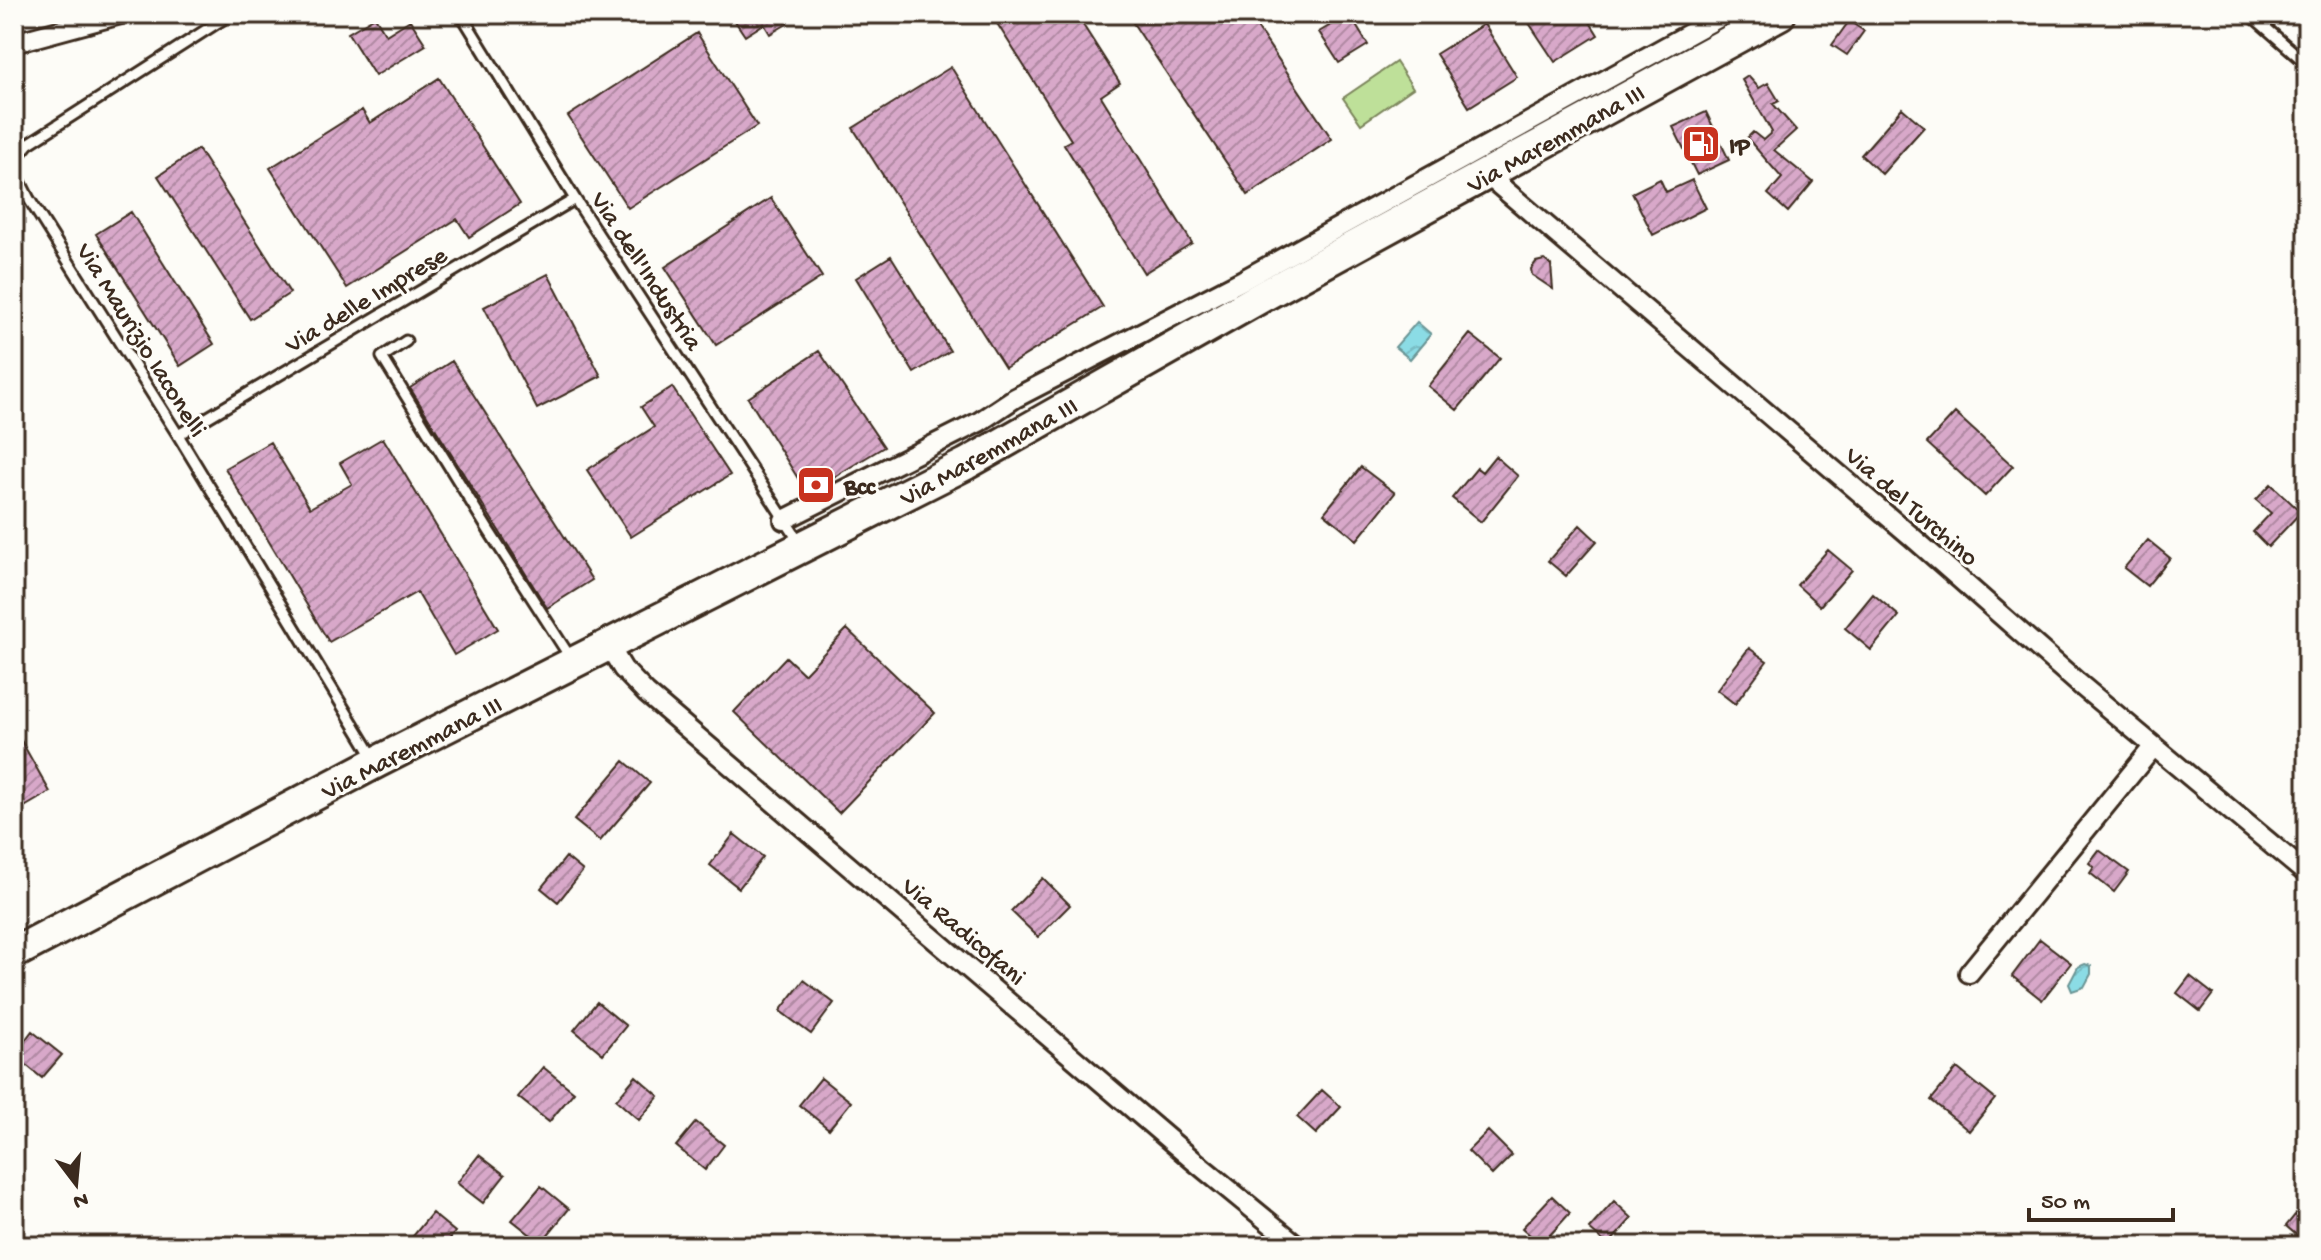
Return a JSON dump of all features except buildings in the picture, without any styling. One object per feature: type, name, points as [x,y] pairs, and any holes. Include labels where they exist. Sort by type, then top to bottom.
[{"type":"main road","name":"Via Maremmana III","points":[[14,953],[377,762],[966,464],[1780,14]]},
{"type":"street","points":[[14,43],[121,14]]},
{"type":"street","points":[[784,520],[986,419],[1015,398],[1230,287],[1725,14]]},
{"type":"street","points":[[14,138],[15,173]]},
{"type":"street","name":"Via del Turchino","points":[[1486,174],[2307,874]]},
{"type":"street","name":"Via Radicofani","points":[[609,646],[623,669],[657,702],[1181,1150],[1298,1246]]},
{"type":"street","points":[[1969,973],[2154,746]]},
{"type":"lane","points":[[15,173],[18,157],[28,144],[231,14]]},
{"type":"lane","name":"Via dell'Industria","points":[[461,14],[575,199],[803,548]]},
{"type":"lane","points":[[2250,14],[2307,64]]},
{"type":"lane","name":"Via Maurizio Iaconelli","points":[[15,173],[377,762]]},
{"type":"lane","name":"Via delle Imprese","points":[[178,435],[575,199]]},
{"type":"lane","points":[[406,341],[382,357],[574,663]]},
{"type":"green space","points":[[1396,62],[1413,88],[1361,124],[1343,98]]},
{"type":"water","points":[[1417,322],[1431,334],[1410,359],[1395,347]]},
{"type":"water","points":[[2085,964],[2091,966],[2091,974],[2084,987],[2072,991],[2069,984],[2078,967]]},
{"type":"place","name":"IP","points":[[1701,144]]},
{"type":"place","name":"Bcc","points":[[816,485]]}]
